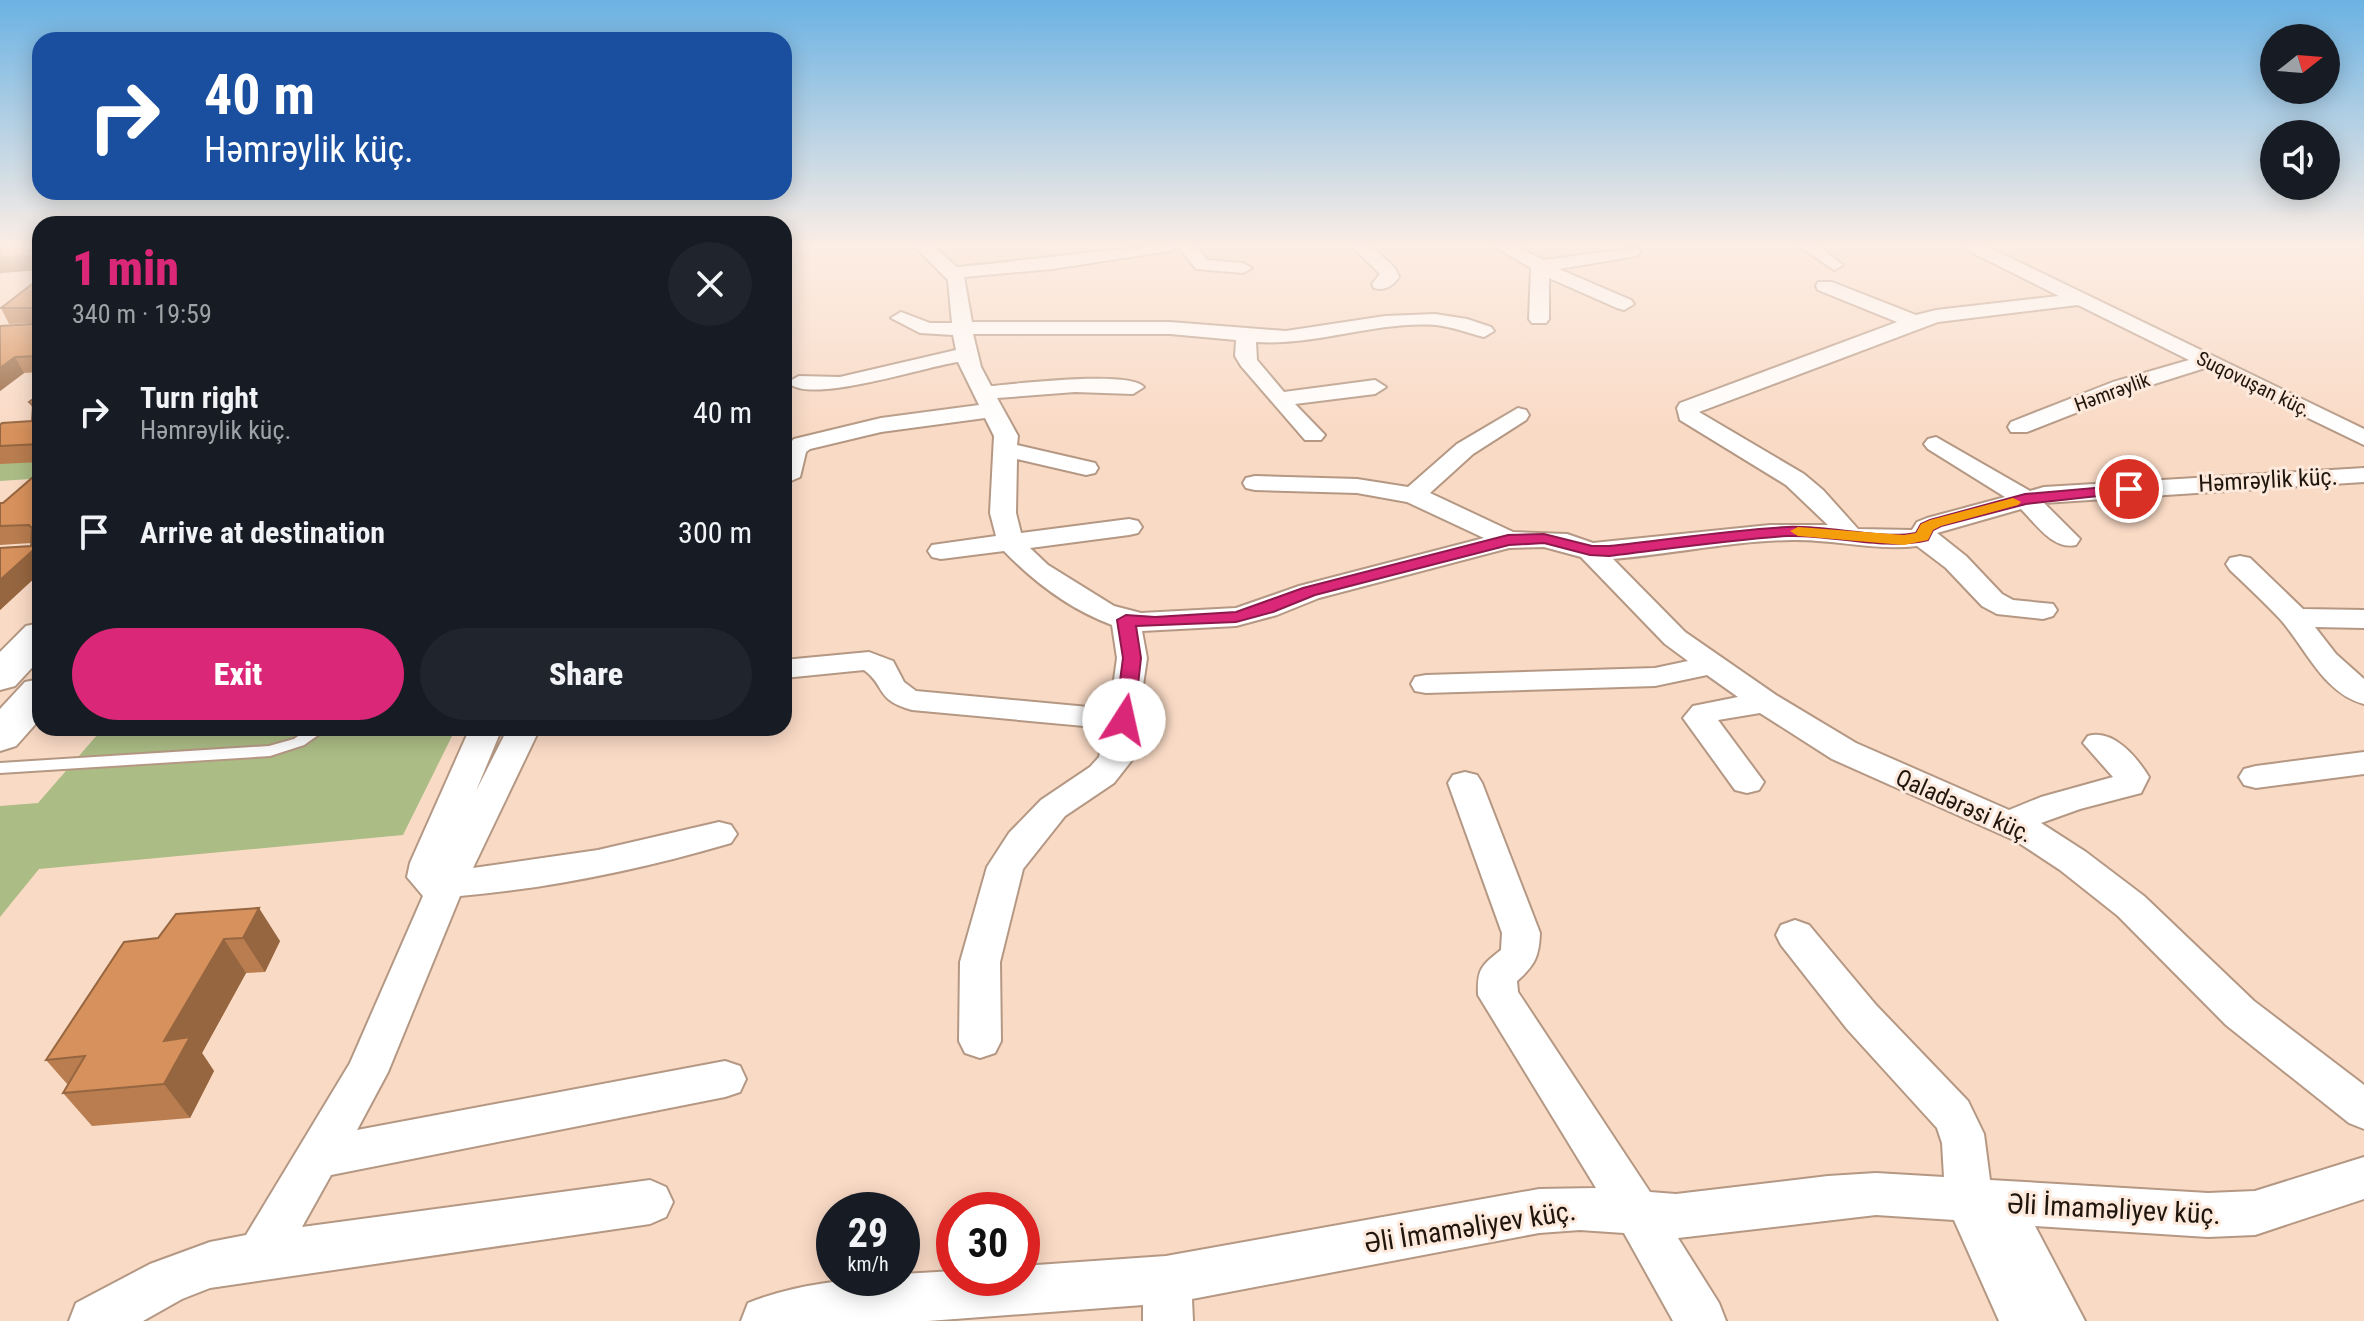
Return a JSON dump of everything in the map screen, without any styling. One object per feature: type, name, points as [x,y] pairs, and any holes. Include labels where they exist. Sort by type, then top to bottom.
[{"type":"main road","points":[[0,677],[32,643]]},
{"type":"main road","points":[[0,736],[32,701]]},
{"type":"street","points":[[961,308],[967,355],[1006,436],[1003,513],[1011,543]]},
{"type":"street","points":[[1539,308],[1539,319]]},
{"type":"street","points":[[1879,308],[1915,322]]},
{"type":"street","points":[[1846,533],[1831,508],[1810,490],[1688,415],[1688,408],[1915,322],[1936,316],[2007,308]]},
{"type":"street","name":"Suqovuşan küç.","points":[[2098,308],[2364,438]]},
{"type":"street","points":[[901,318],[917,327],[1171,328],[1291,337],[1379,323],[1435,319],[1453,320],[1484,331]]},
{"type":"street","points":[[1247,334],[1245,356],[1248,362],[1313,435]]},
{"type":"street","points":[[799,382],[840,383],[935,359],[967,355]]},
{"type":"street","name":"Həmrəylik","points":[[2019,427],[2121,387],[2207,361]]},
{"type":"street","points":[[792,466],[795,449],[802,444],[881,425],[1075,385],[1133,387]]},
{"type":"street","points":[[1278,399],[1375,387]]},
{"type":"street","points":[[1413,495],[1465,449],[1518,415]]},
{"type":"street","points":[[1936,444],[2025,499],[2067,539]]},
{"type":"street","points":[[1007,451],[1030,453],[1086,468]]},
{"type":"street","name":"Həmrəylik küç.","points":[[1011,543],[1038,571],[1104,612],[1126,620],[1155,622],[1236,617],[1267,609],[1309,592],[1508,540],[1567,542],[1590,551],[1788,532],[1846,533],[1889,540],[1922,537],[1926,528],[1936,523],[2025,499],[2219,482],[2364,475]]},
{"type":"street","points":[[1255,483],[1357,486],[1413,495],[1508,540]]},
{"type":"street","points":[[941,551],[1129,527]]},
{"type":"street","points":[[1922,537],[1956,562],[1992,600],[2007,608],[2043,610]]},
{"type":"street","name":"Qaladərəsi küç.","points":[[1590,551],[1675,638],[1765,702],[1844,751],[2010,824],[2073,861],[2131,906],[2240,1013],[2364,1110]]},
{"type":"street","points":[[2240,564],[2295,618],[2310,646],[2333,670],[2364,694]]},
{"type":"street","points":[[2295,618],[2364,619]]},
{"type":"street","points":[[980,1041],[980,962],[1005,867],[1022,842],[1053,808],[1102,775],[1115,760],[1132,658],[1126,620]]},
{"type":"street","points":[[792,668],[869,661],[882,667],[891,688],[899,697],[1124,720]]},
{"type":"street","points":[[1426,684],[1655,677],[1711,665]]},
{"type":"street","points":[[1747,782],[1699,718],[1704,713],[1765,702]]},
{"type":"street","points":[[483,736],[428,863],[425,877],[432,885],[446,886],[598,863],[719,834]]},
{"type":"street","points":[[260,1256],[367,1072],[446,886],[520,736]]},
{"type":"street","points":[[2010,824],[2063,801],[2129,785],[2132,777],[2099,743]]},
{"type":"street","points":[[2256,777],[2364,763]]},
{"type":"street","points":[[1465,783],[1521,933],[1520,956],[1497,975],[1498,995],[1636,1211],[1701,1321]]},
{"type":"street","points":[[1795,935],[1865,1022],[1945,1106],[1959,1126],[1965,1149],[1965,1179],[1984,1202],[2060,1321]]},
{"type":"street","points":[[320,1157],[725,1079]]},
{"type":"street","name":"Əli İmaməliyev küç.","points":[[766,1321],[867,1301],[1167,1300],[1539,1211],[1580,1208],[1676,1216],[1876,1194],[2208,1215],[2255,1213],[2364,1178]]},
{"type":"street","points":[[94,1321],[167,1281],[210,1265],[650,1202]]},
{"type":"street","points":[[1984,1202],[1984,1237],[2025,1321]]},
{"type":"lane","points":[[0,768],[270,751],[308,736]]},
{"type":"green space","points":[[0,461],[32,462],[30,479],[0,481]]},
{"type":"green space","points":[[96,736],[452,736],[403,835],[39,869],[0,917],[0,806],[38,803]]},
{"type":"building","points":[[32,324],[32,356],[15,357],[0,368],[0,326]]},
{"type":"building","points":[[32,421],[32,444],[0,446],[2,423]]},
{"type":"building","points":[[32,478],[32,528],[29,525],[0,526],[0,503]]},
{"type":"building","points":[[32,528],[32,551],[0,580],[0,548],[31,546]]},
{"type":"building","points":[[259,908],[243,938],[224,939],[164,1041],[190,1037],[164,1084],[63,1093],[85,1056],[46,1060],[124,942],[158,938],[176,914]]},
{"type":"slow traffic","points":[[1798,531],[1904,540],[1922,537],[1926,528],[1936,523],[2013,502]]},
{"type":"route","points":[[1124,720],[1132,658],[1126,620],[1155,622],[1236,617],[1267,609],[1309,592],[1508,540],[1567,542],[1590,551],[1815,531],[1904,540],[1922,537],[1926,528],[1936,523],[2025,499],[2129,489]]}]
